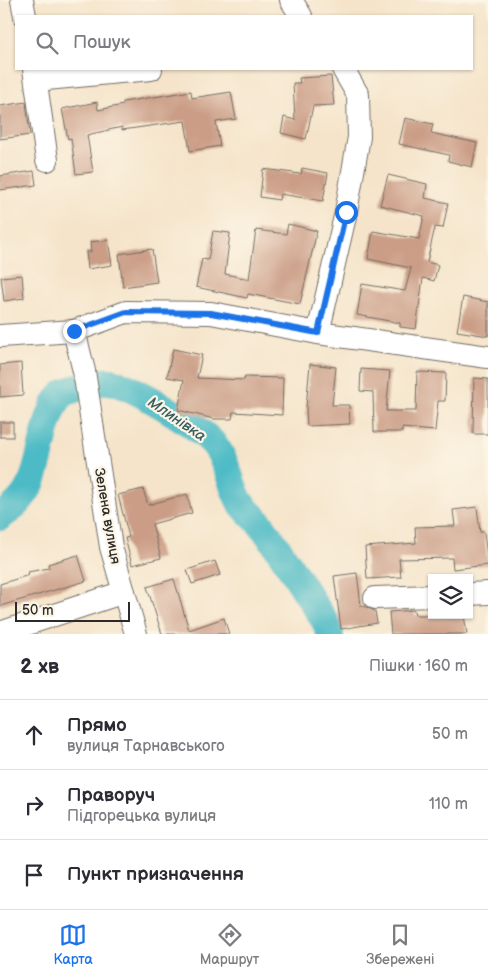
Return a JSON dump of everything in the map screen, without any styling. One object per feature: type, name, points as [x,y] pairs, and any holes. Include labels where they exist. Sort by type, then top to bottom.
[{"type":"street","points":[[22,0],[25,15]]},
{"type":"street","points":[[291,0],[300,15]]},
{"type":"street","points":[[47,160],[35,75],[132,70]]},
{"type":"street","points":[[318,333],[346,212],[359,137],[358,95],[344,70]]},
{"type":"street","points":[[0,336],[74,331],[126,312],[211,313],[318,333],[488,357]]},
{"type":"street","name":"Зелена вулиця","points":[[74,331],[84,371],[111,547],[136,634]]},
{"type":"street","points":[[0,632],[124,592]]},
{"type":"street","points":[[473,594],[488,593]]},
{"type":"street","points":[[375,598],[428,596]]},
{"type":"building","points":[[331,76],[334,105],[313,106],[306,139],[281,133],[284,117],[295,120],[293,83],[300,83],[299,78]]},
{"type":"building","points":[[191,91],[192,98],[231,92],[236,119],[216,122],[220,146],[190,151],[185,121],[122,130],[122,127],[87,135],[93,172],[76,174],[71,138],[68,139],[62,109],[97,102],[98,110],[123,105],[123,102]]},
{"type":"building","points":[[26,102],[30,135],[0,139],[0,106]]},
{"type":"building","points":[[405,118],[433,124],[431,133],[477,143],[472,167],[448,161],[449,155],[399,144]]},
{"type":"building","points":[[302,168],[328,173],[323,201],[280,194],[279,200],[260,197],[263,169],[301,174]]},
{"type":"building","points":[[34,171],[36,185],[0,190],[0,176]]},
{"type":"building","points":[[388,175],[427,184],[425,198],[448,203],[443,228],[435,227],[427,262],[438,265],[434,281],[423,278],[416,329],[400,327],[400,323],[357,315],[362,284],[405,291],[411,268],[368,259],[373,231],[419,239],[424,216],[380,205]]},
{"type":"building","points":[[288,224],[317,231],[300,304],[248,294],[247,298],[196,287],[202,259],[208,260],[213,231],[230,233],[225,274],[249,279],[256,230],[286,234]]},
{"type":"building","points":[[108,240],[112,265],[88,269],[86,252],[91,252],[90,242]]},
{"type":"building","points":[[152,249],[157,282],[123,287],[119,254]]},
{"type":"building","points":[[22,275],[24,298],[4,301],[1,277]]},
{"type":"building","points":[[463,297],[488,302],[488,336],[457,331]]},
{"type":"building","points":[[173,349],[202,355],[197,378],[244,380],[245,377],[283,378],[282,415],[233,412],[232,419],[214,419],[178,410],[184,380],[167,377]]},
{"type":"building","points":[[21,363],[23,395],[0,397],[0,365]]},
{"type":"building","points":[[310,364],[336,367],[332,405],[349,405],[350,424],[307,426],[306,407]]},
{"type":"building","points":[[361,369],[390,371],[386,411],[416,411],[417,372],[446,373],[445,401],[438,401],[435,431],[402,428],[402,432],[374,432],[373,392],[360,391]]},
{"type":"building","points":[[474,378],[488,379],[488,434],[473,434]]},
{"type":"building","points":[[0,422],[13,422],[13,437],[0,437]]},
{"type":"building","points":[[143,489],[148,505],[187,494],[192,513],[152,524],[161,558],[132,565],[125,538],[129,537],[118,495]]},
{"type":"building","points":[[477,507],[480,532],[484,532],[488,565],[453,569],[452,558],[399,559],[401,577],[367,579],[365,547],[416,543],[415,527],[455,526],[453,510]]},
{"type":"building","points":[[78,555],[86,581],[0,606],[0,584],[29,575],[28,572],[49,568],[48,564]]},
{"type":"building","points":[[215,561],[220,575],[192,584],[187,570]]},
{"type":"building","points":[[357,573],[361,606],[375,611],[377,623],[341,629],[334,576]]},
{"type":"building","points":[[174,579],[189,630],[224,618],[229,634],[162,634],[147,587]]},
{"type":"building","points":[[414,610],[415,615],[428,615],[428,619],[465,619],[467,634],[391,634],[389,612]]},
{"type":"waterway","name":"Млинівка","points":[[0,517],[23,497],[30,486],[38,464],[50,416],[61,396],[78,388],[101,382],[112,382],[136,391],[164,407],[192,425],[212,442],[221,455],[239,500],[279,549],[325,621],[330,634]]},
{"type":"route","points":[[74,331],[126,312],[211,313],[318,333],[346,212]]}]
